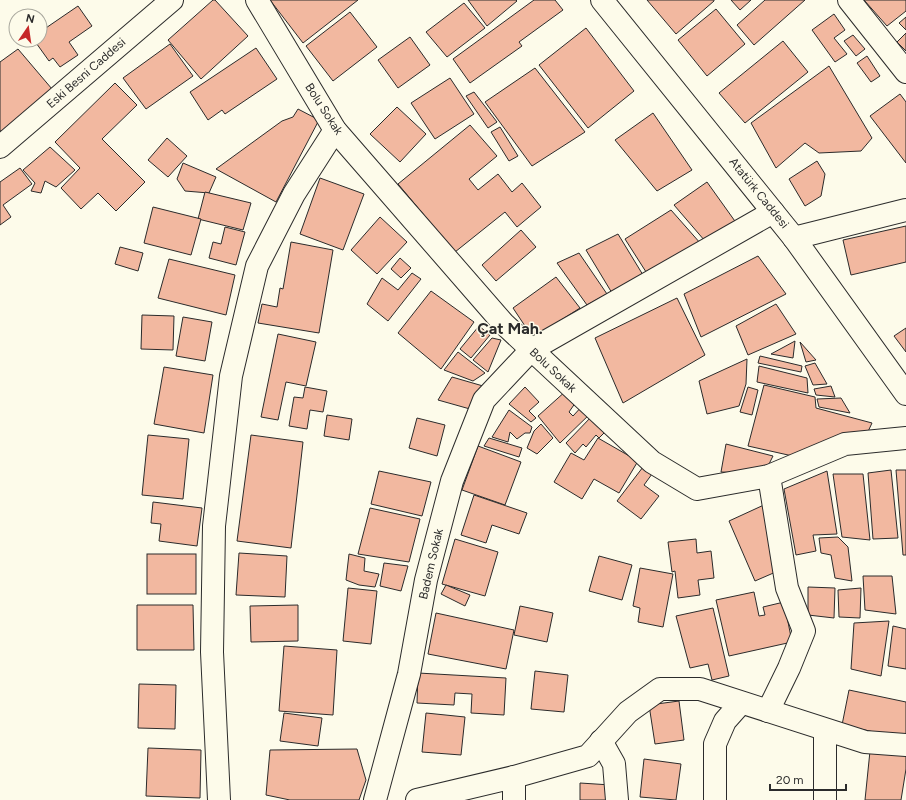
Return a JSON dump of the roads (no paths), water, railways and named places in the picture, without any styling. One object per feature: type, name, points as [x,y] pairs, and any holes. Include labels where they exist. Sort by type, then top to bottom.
[{"type":"street","name":"Eski Besni Caddesi","points":[[0,147],[172,0]]},
{"type":"street","name":"Bolu Sokak","points":[[257,0],[335,130],[503,323],[652,462],[698,489],[769,476],[845,444],[906,438]]},
{"type":"street","name":"Atatürk Caddesi","points":[[602,0],[794,238],[906,394]]},
{"type":"street","points":[[849,0],[906,72]]},
{"type":"street","points":[[219,800],[212,652],[214,526],[231,376],[257,266],[294,194],[335,130]]},
{"type":"street","points":[[794,238],[906,210]]},
{"type":"street","name":"Badem Sokak","points":[[375,800],[409,674],[426,580],[452,481],[484,400],[531,350],[773,212]]},
{"type":"street","points":[[768,711],[789,668],[804,631],[787,588],[769,476]]},
{"type":"street","points":[[417,800],[514,777],[588,756],[628,712],[660,689],[700,689],[865,742],[906,745]]},
{"type":"street","points":[[714,800],[715,744],[725,721],[741,703]]},
{"type":"street","points":[[825,730],[825,800]]},
{"type":"street","points":[[601,741],[614,764],[617,800]]},
{"type":"street","points":[[514,777],[514,800]]},
{"type":"district","name":"Çat Mah.","points":[[510,328]]}]
